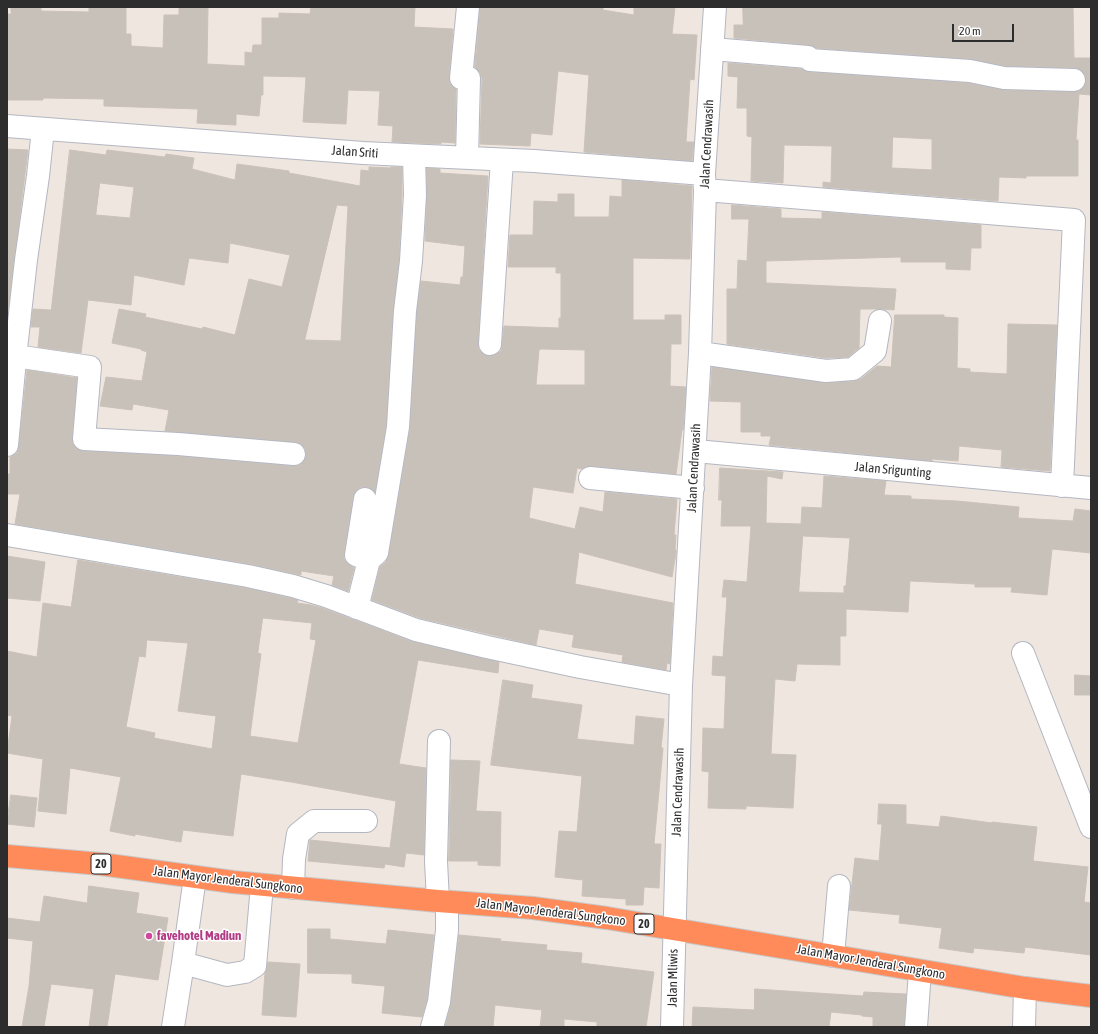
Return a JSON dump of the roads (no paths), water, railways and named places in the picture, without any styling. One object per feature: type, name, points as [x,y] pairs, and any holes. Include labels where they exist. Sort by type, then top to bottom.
[{"type":"highway","name":"Jalan Mayor Jenderal Sungkono","points":[[7,856],[101,864],[262,885],[443,902],[533,908],[607,918],[1025,988],[1091,996]]},
{"type":"street","points":[[467,158],[469,78],[461,78],[468,7]]},
{"type":"street","name":"Jalan Cendrawasih","points":[[674,929],[681,685],[696,451],[704,182],[715,7]]},
{"type":"street","points":[[712,49],[808,57],[810,60],[970,71],[1004,78],[1074,80]]},
{"type":"street","name":"Jalan Sriti","points":[[7,126],[363,153],[502,160],[1074,220],[1074,486]]},
{"type":"street","points":[[7,445],[15,356],[43,129]]},
{"type":"street","points":[[357,608],[369,560],[377,553],[398,426],[404,319],[411,261],[415,195],[414,156]]},
{"type":"street","points":[[490,344],[502,160]]},
{"type":"street","points":[[700,353],[826,371],[853,369],[875,351],[880,321]]},
{"type":"street","points":[[15,356],[90,367],[84,439],[178,444],[294,454]]},
{"type":"street","name":"Jalan Srigunting","points":[[696,451],[1074,486]]},
{"type":"street","points":[[590,478],[693,488]]},
{"type":"street","points":[[365,499],[356,555],[369,560]]},
{"type":"street","points":[[7,535],[248,576],[294,586],[416,630],[580,667],[681,685]]},
{"type":"street","points":[[1023,653],[1091,827]]},
{"type":"street","points":[[432,1027],[440,995],[447,930],[436,861],[440,741]]},
{"type":"street","points":[[294,888],[294,858],[298,834],[314,821],[366,821]]},
{"type":"street","points":[[173,1027],[195,877]]},
{"type":"street","points":[[183,963],[227,975],[245,972],[255,966],[262,885]]},
{"type":"street","points":[[833,956],[839,886]]},
{"type":"street","name":"Jalan Mliwis","points":[[672,1027],[674,929]]},
{"type":"street","points":[[916,1027],[920,970]]},
{"type":"street","points":[[1024,1027],[1025,988]]},
{"type":"place","name":"favehotel Madiun","points":[[149,936]]}]
